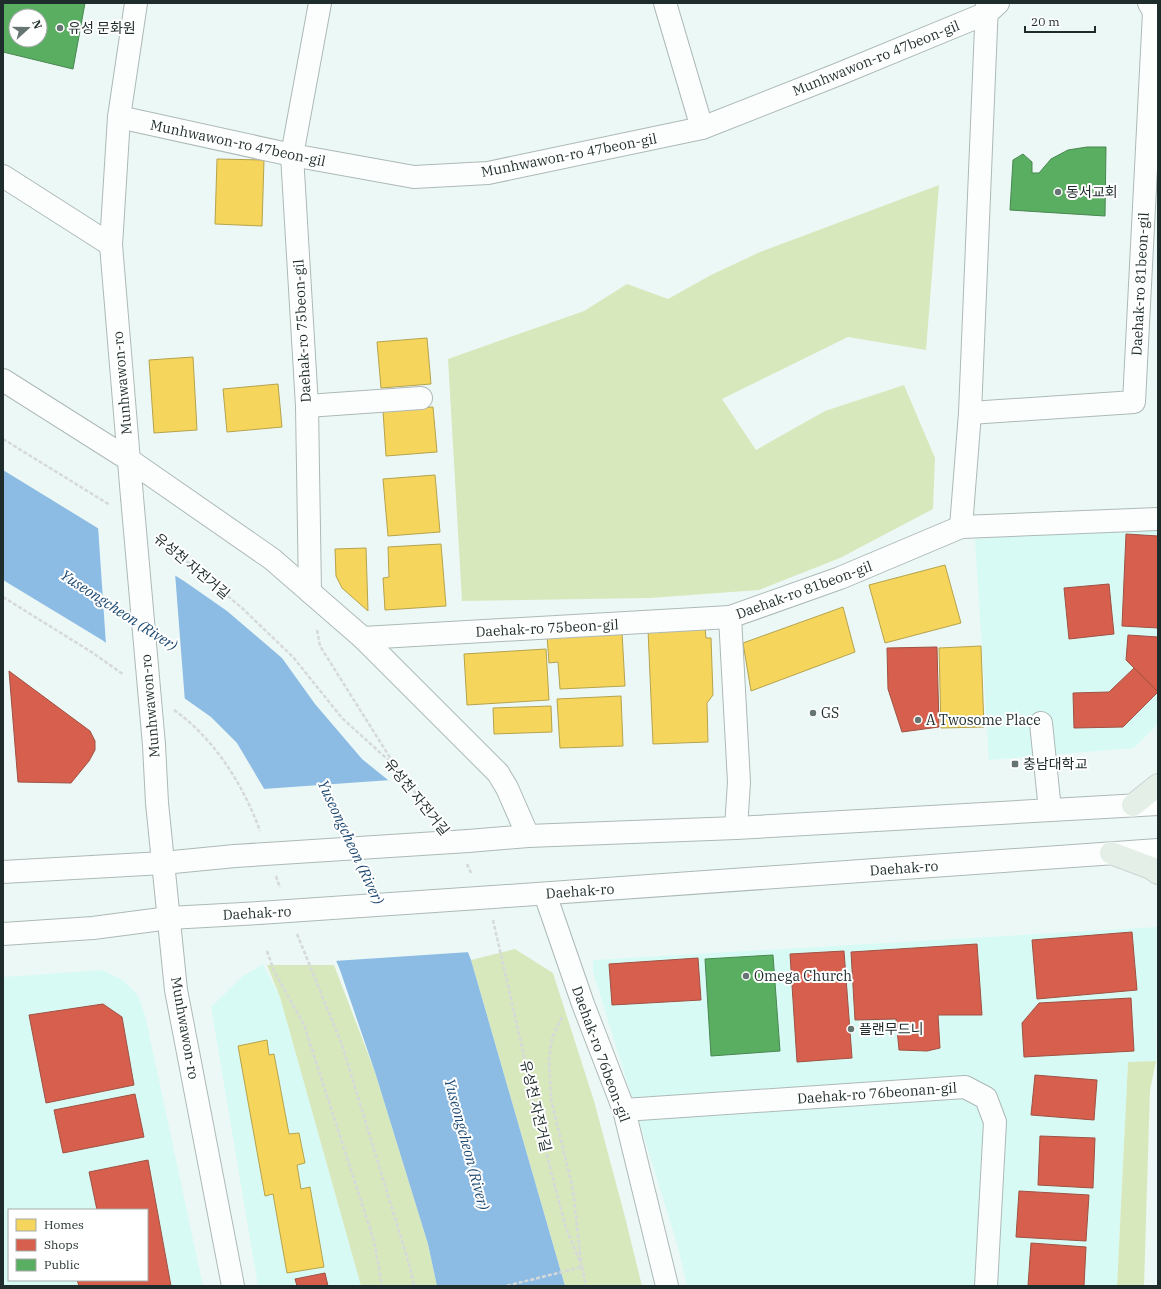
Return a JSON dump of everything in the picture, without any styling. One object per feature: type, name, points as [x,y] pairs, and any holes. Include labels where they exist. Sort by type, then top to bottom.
[{"type":"main road","points":[[1133,805],[1158,785]]},
{"type":"main road","points":[[1111,853],[1151,868],[1158,873]]},
{"type":"street","name":"Munhwawon-ro","points":[[136,3],[119,117],[111,245],[128,459],[124,503],[154,746],[157,803],[176,990],[233,1286]]},
{"type":"street","name":"Daehak-ro 75beon-gil","points":[[310,592],[307,406],[292,155],[320,3]]},
{"type":"street","points":[[665,3],[702,128]]},
{"type":"street","name":"Daehak-ro 81beon-gil","points":[[970,413],[1134,402],[1154,12],[1149,3]]},
{"type":"street","name":"Munhwawon-ro 47beon-gil","points":[[119,117],[292,155],[414,177],[488,173],[702,128],[839,74],[991,6]]},
{"type":"street","points":[[961,527],[970,413],[991,6]]},
{"type":"street","points":[[3,176],[111,245]]},
{"type":"street","points":[[3,380],[128,459],[272,559],[363,638],[498,773],[507,788],[528,836]]},
{"type":"street","points":[[307,406],[421,398]]},
{"type":"street","name":"Daehak-ro 81beon-gil","points":[[736,828],[739,782],[730,618],[840,578],[961,527],[1158,519]]},
{"type":"street","name":"Daehak-ro 75beon-gil","points":[[363,638],[730,618]]},
{"type":"street","points":[[1041,724],[1050,810]]},
{"type":"street","points":[[3,872],[163,864],[235,856],[528,836],[736,828],[1158,804]]},
{"type":"street","name":"Daehak-ro","points":[[3,934],[93,928],[169,918],[545,894],[1158,850]]},
{"type":"street","name":"Daehak-ro 76beon-gil","points":[[545,894],[583,1004],[624,1110],[667,1286]]},
{"type":"street","name":"Daehak-ro 76beonan-gil","points":[[624,1110],[965,1087],[986,1098],[995,1122],[986,1286]]},
{"type":"path","points":[[3,439],[124,503]]},
{"type":"path","name":"유성천 자전거길","points":[[154,534],[242,608],[293,657],[342,718],[396,767],[439,823]]},
{"type":"path","points":[[310,592],[320,646],[396,767]]},
{"type":"path","points":[[466,862],[472,876]]},
{"type":"path","name":"유성천 자전거길","points":[[493,919],[544,1144],[565,1225],[582,1267]]},
{"type":"path","points":[[267,951],[274,971],[304,1025],[374,1241],[382,1286]]},
{"type":"path","name":"유성천 자전거길","points":[[583,1004],[562,1017],[552,1038],[549,1060],[552,1099],[573,1190],[582,1267],[586,1286]]},
{"type":"path","points":[[506,1286],[582,1267]]},
{"type":"shaded area","points":[[1158,528],[1158,724],[1134,748],[989,760],[975,539]]},
{"type":"shaded area","points":[[1158,927],[1156,1061],[1128,1062],[1117,1286],[687,1286],[678,1247],[593,972],[593,960]]},
{"type":"shaded area","points":[[263,964],[280,997],[361,1286],[258,1286],[211,1007],[243,976]]},
{"type":"shaded area","points":[[102,970],[124,981],[138,996],[145,1015],[203,1286],[3,1286],[3,977]]},
{"type":"green space","points":[[939,185],[926,350],[848,337],[722,399],[756,450],[825,411],[904,385],[935,458],[933,509],[840,558],[759,590],[650,598],[462,601],[448,359],[584,311],[627,284],[668,299],[711,275],[760,252]]},
{"type":"green space","points":[[515,949],[553,973],[594,1101],[642,1286],[565,1286],[471,960]]},
{"type":"green space","points":[[267,965],[334,965],[375,1072],[428,1244],[437,1286],[361,1286],[280,997]]},
{"type":"green space","points":[[1156,1061],[1150,1090],[1144,1286],[1117,1286],[1128,1062]]},
{"type":"water","name":"Yuseongcheon (River)","points":[[3,470],[184,581],[227,611],[282,658],[315,704],[362,759],[409,797],[471,960],[565,1286],[437,1286],[428,1244],[375,1072],[340,970],[266,792],[237,743],[211,717],[102,640],[3,580]]},
{"type":"pier","points":[[98,526],[175,573],[185,702],[106,645]]},
{"type":"pier","points":[[391,780],[410,796],[470,952],[334,961],[263,789]]},
{"type":"building: Homes","points":[[217,159],[264,160],[262,226],[215,224]]},
{"type":"building: Homes","points":[[427,338],[431,384],[381,388],[377,342]]},
{"type":"building: Homes","points":[[193,357],[197,430],[154,433],[149,360]]},
{"type":"building: Homes","points":[[278,384],[282,427],[227,432],[223,389]]},
{"type":"building: Homes","points":[[433,407],[437,452],[386,456],[383,411]]},
{"type":"building: Homes","points":[[435,475],[440,532],[388,536],[383,479]]},
{"type":"building: Homes","points":[[441,544],[446,606],[385,610],[383,578],[389,577],[388,547]]},
{"type":"building: Homes","points":[[366,548],[368,611],[342,588],[336,576],[335,549]]},
{"type":"building: Homes","points":[[945,565],[961,623],[885,643],[869,585]]},
{"type":"building: Homes","points":[[843,607],[855,652],[751,691],[743,643]]},
{"type":"building: Homes","points":[[705,628],[706,638],[711,638],[713,695],[707,703],[708,742],[653,744],[648,630]]},
{"type":"building: Homes","points":[[622,632],[625,686],[560,689],[558,662],[549,663],[547,636]]},
{"type":"building: Homes","points":[[981,646],[984,727],[941,728],[939,648]]},
{"type":"building: Homes","points":[[546,649],[549,700],[467,705],[464,654]]},
{"type":"building: Homes","points":[[621,696],[623,746],[560,748],[557,699]]},
{"type":"building: Homes","points":[[551,706],[552,732],[494,734],[493,708]]},
{"type":"building: Homes","points":[[267,1040],[269,1055],[274,1054],[289,1134],[299,1133],[305,1163],[297,1165],[301,1189],[310,1187],[324,1267],[287,1273],[273,1194],[265,1196],[238,1046]]},
{"type":"building: Shops","points":[[1126,534],[1158,536],[1158,628],[1122,626]]},
{"type":"building: Shops","points":[[1109,584],[1114,634],[1069,639],[1064,588]]},
{"type":"building: Shops","points":[[1128,635],[1158,637],[1158,692],[1126,660]]},
{"type":"building: Shops","points":[[937,647],[939,727],[902,732],[888,689],[887,648]]},
{"type":"building: Shops","points":[[1134,668],[1158,692],[1123,727],[1074,728],[1073,693],[1109,692]]},
{"type":"building: Shops","points":[[9,671],[90,731],[95,741],[95,750],[89,761],[71,783],[18,782]]},
{"type":"building: Shops","points":[[1132,932],[1137,990],[1037,999],[1032,940]]},
{"type":"building: Shops","points":[[977,944],[982,1015],[938,1015],[940,1048],[927,1051],[899,1050],[896,1019],[855,1020],[851,952]]},
{"type":"building: Shops","points":[[844,951],[852,1058],[797,1062],[790,954]]},
{"type":"building: Shops","points":[[698,958],[701,1000],[612,1005],[609,964]]},
{"type":"building: Shops","points":[[1131,998],[1134,1051],[1024,1057],[1022,1023],[1039,1003]]},
{"type":"building: Shops","points":[[103,1004],[122,1017],[134,1085],[46,1103],[29,1015]]},
{"type":"building: Shops","points":[[1035,1075],[1097,1080],[1094,1120],[1031,1115]]},
{"type":"building: Shops","points":[[135,1094],[144,1137],[63,1153],[54,1110]]},
{"type":"building: Shops","points":[[1040,1136],[1095,1138],[1093,1188],[1038,1185]]},
{"type":"building: Shops","points":[[148,1160],[171,1286],[79,1286],[77,1281],[148,1281],[148,1209],[97,1209],[89,1172]]},
{"type":"building: Shops","points":[[1019,1191],[1089,1195],[1086,1241],[1016,1237]]},
{"type":"building: Shops","points":[[1031,1243],[1086,1247],[1084,1286],[1028,1286]]},
{"type":"building: Shops","points":[[325,1273],[328,1286],[297,1286],[295,1279]]},
{"type":"building: Public","name":"유성 문화원","points":[[3,3],[85,3],[73,69],[3,52]]},
{"type":"building: Public","name":"동서교회","points":[[1087,147],[1106,147],[1105,216],[1010,210],[1013,160],[1023,154],[1032,162],[1032,173],[1039,173],[1051,159],[1068,150]]},
{"type":"building: Public","points":[[773,955],[780,1051],[711,1056],[705,959]]},
{"type":"place","name":"유성 문화원","points":[[60,28]]},
{"type":"place","name":"동서교회","points":[[1058,192]]},
{"type":"place","name":"GS","points":[[813,713]]},
{"type":"place","name":"A Twosome Place","points":[[918,720]]},
{"type":"place","name":"충남대학교","points":[[1015,764]]},
{"type":"place","name":"Omega Church","points":[[746,976]]},
{"type":"place","name":"플랜무드니","points":[[851,1029]]}]
